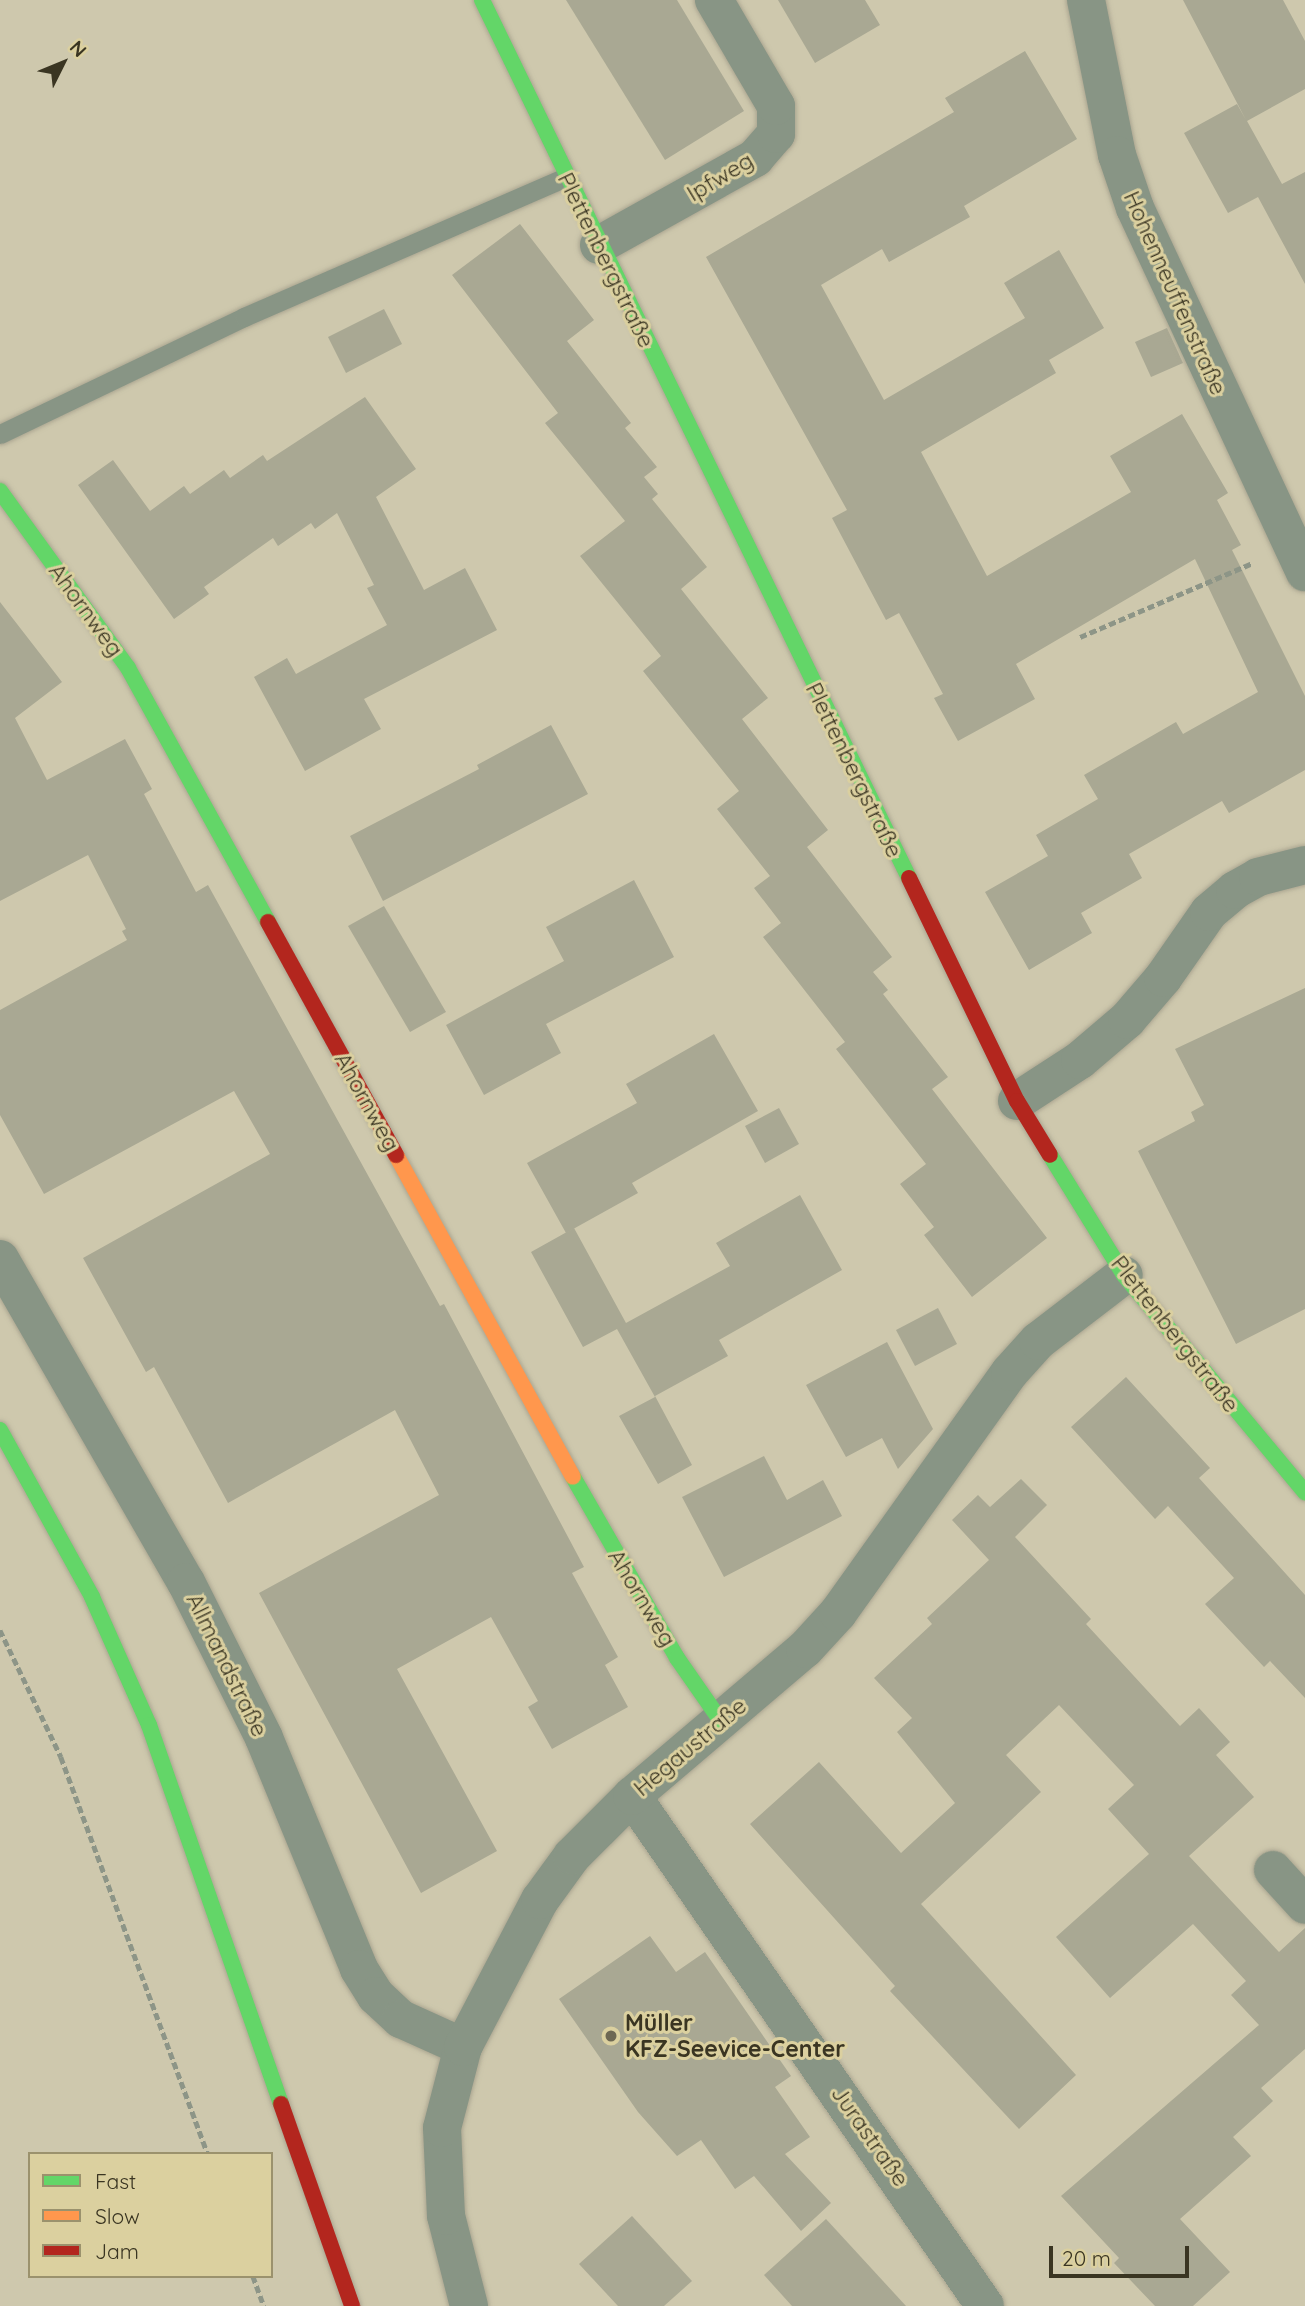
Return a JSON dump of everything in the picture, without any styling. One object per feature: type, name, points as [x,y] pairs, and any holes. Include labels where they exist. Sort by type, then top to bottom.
[{"type":"street","name":"Plettenbergstraße","points":[[482,0],[1017,1101],[1124,1275],[1305,1492]]},
{"type":"street","name":"Ipfweg","points":[[599,245],[755,158],[776,134],[776,106],[715,0]]},
{"type":"street","name":"Hohenneuffenstraße","points":[[1086,0],[1117,155],[1135,208],[1298,559]]},
{"type":"street","name":"Ahornweg","points":[[0,491],[128,668],[604,1534],[677,1658],[721,1721]]},
{"type":"street","points":[[1017,1101],[1080,1060],[1127,1020],[1163,978],[1209,912],[1235,890],[1258,877],[1305,865]]},
{"type":"street","name":"Allmandstraße","points":[[0,1259],[186,1582],[264,1738],[359,1969],[376,1996],[401,2019],[463,2047]]},
{"type":"street","name":"Hegaustraße","points":[[469,2306],[446,2216],[442,2128],[463,2047],[540,1900],[572,1856],[632,1796],[805,1649],[838,1613],[1010,1372],[1038,1341],[1124,1275]]},
{"type":"street","points":[[0,1430],[92,1597],[149,1725],[352,2306]]},
{"type":"street","name":"Jurastraße","points":[[632,1796],[985,2306]]},
{"type":"street","points":[[1273,1870],[1305,1905]]},
{"type":"lane","points":[[0,434],[244,317],[566,177]]},
{"type":"path","points":[[1080,637],[1298,559]]},
{"type":"path","points":[[0,1630],[61,1757],[207,2152]]},
{"type":"path","points":[[254,2278],[264,2306]]},
{"type":"building","points":[[566,0],[677,0],[744,111],[665,160]]},
{"type":"building","points":[[778,0],[865,0],[880,25],[815,63]]},
{"type":"building","points":[[1183,0],[1283,0],[1305,41],[1305,89],[1247,121],[1282,184],[1305,172],[1305,284],[1258,197],[1228,213],[1184,133],[1237,104],[1246,120]]},
{"type":"building","points":[[1025,51],[1077,139],[964,206],[970,217],[889,262],[882,249],[821,285],[884,400],[1025,318],[1004,283],[1059,250],[1104,328],[1049,360],[1056,373],[921,452],[987,576],[1131,492],[1110,456],[1182,414],[1228,493],[1217,500],[1241,545],[1232,550],[1305,696],[1305,770],[1229,813],[1222,801],[1129,854],[1142,878],[1081,913],[1092,933],[1029,970],[985,892],[1048,856],[1036,835],[1098,799],[1084,775],[1176,722],[1183,734],[1258,692],[1195,559],[1016,664],[1035,699],[958,741],[934,698],[943,694],[899,613],[886,620],[832,518],[847,510],[706,257],[954,112],[945,98]]},
{"type":"building","points":[[520,224],[594,320],[567,341],[631,423],[625,428],[657,467],[644,477],[658,494],[652,499],[707,567],[681,589],[768,698],[742,719],[828,830],[807,847],[892,957],[873,972],[888,990],[883,994],[948,1077],[932,1089],[1047,1238],[972,1297],[924,1235],[934,1227],[900,1184],[926,1164],[836,1049],[845,1042],[763,937],[781,923],[754,888],[770,876],[717,809],[739,791],[643,671],[661,656],[580,556],[625,521],[545,423],[558,413],[452,275]]},
{"type":"building","points":[[384,309],[402,344],[346,373],[328,337]]},
{"type":"building","points":[[1167,328],[1183,363],[1151,377],[1135,342]]},
{"type":"building","points":[[365,397],[416,469],[376,497],[424,590],[465,568],[497,630],[364,699],[381,729],[305,771],[254,677],[287,658],[296,674],[387,625],[367,588],[374,585],[337,513],[315,529],[311,523],[278,546],[273,538],[204,587],[209,594],[174,619],[78,485],[113,460],[150,511],[184,486],[190,494],[224,470],[230,478],[263,455],[267,461]]},
{"type":"building","points":[[0,602],[62,682],[15,718],[47,780],[125,739],[152,789],[144,794],[196,892],[208,885],[440,1306],[444,1304],[584,1567],[572,1573],[618,1657],[605,1665],[628,1707],[552,1749],[528,1707],[538,1701],[491,1617],[397,1669],[497,1851],[421,1893],[259,1593],[439,1495],[395,1410],[228,1503],[154,1367],[146,1372],[83,1258],[270,1154],[234,1091],[44,1194],[0,1115],[0,1010],[127,940],[122,931],[126,929],[88,855],[0,901]]},
{"type":"building","points":[[551,725],[588,794],[383,901],[350,836],[479,769],[477,765]]},
{"type":"building","points":[[634,880],[674,957],[546,1024],[561,1053],[484,1095],[446,1025],[564,961],[546,927]]},
{"type":"building","points":[[384,906],[446,1012],[410,1032],[348,926]]},
{"type":"building","points":[[1305,988],[1305,1309],[1236,1344],[1138,1151],[1195,1121],[1191,1112],[1204,1105],[1175,1049]]},
{"type":"building","points":[[714,1034],[758,1111],[632,1183],[638,1193],[566,1233],[527,1163],[637,1103],[626,1084]]},
{"type":"building","points":[[779,1108],[799,1144],[765,1163],[745,1126]]},
{"type":"building","points":[[800,1195],[842,1270],[719,1340],[728,1356],[655,1396],[692,1465],[658,1484],[619,1416],[655,1397],[617,1329],[583,1347],[531,1252],[574,1228],[626,1323],[730,1266],[716,1243]]},
{"type":"building","points":[[938,1308],[957,1344],[915,1366],[896,1330]]},
{"type":"building","points":[[887,1342],[933,1429],[898,1469],[882,1438],[846,1457],[806,1385]]},
{"type":"building","points":[[1126,1377],[1210,1468],[1199,1478],[1305,1595],[1305,1698],[1270,1661],[1264,1667],[1205,1604],[1234,1578],[1168,1506],[1155,1519],[1071,1427]]},
{"type":"building","points":[[764,1456],[787,1500],[823,1480],[842,1516],[724,1577],[682,1497]]},
{"type":"building","points":[[1021,1479],[1047,1505],[1015,1537],[1091,1619],[1086,1624],[1180,1726],[1199,1708],[1230,1742],[1216,1755],[1254,1797],[1189,1856],[1279,1952],[1305,1928],[1305,2049],[1261,2088],[1273,2101],[1233,2137],[1251,2156],[1180,2219],[1230,2272],[1193,2306],[1155,2306],[1114,2263],[1119,2258],[1061,2196],[1259,2025],[1231,1995],[1246,1981],[1193,1924],[1110,1998],[1056,1937],[1149,1854],[1108,1809],[1134,1785],[1059,1705],[1006,1755],[1041,1792],[921,1904],[1076,2075],[1019,2129],[890,1991],[895,1986],[750,1824],[819,1762],[901,1853],[955,1803],[897,1732],[912,1718],[874,1678],[932,1624],[927,1618],[989,1560],[952,1520],[978,1495],[990,1507]]},
{"type":"building","points":[[650,1936],[676,1972],[705,1952],[791,2076],[775,2087],[810,2137],[785,2154],[831,2203],[801,2231],[754,2176],[735,2189],[701,2140],[677,2156],[638,2112],[559,1999]]},
{"type":"building","points":[[632,2216],[692,2281],[664,2306],[618,2306],[579,2264]]},
{"type":"building","points":[[826,2219],[906,2306],[792,2306],[764,2275]]},
{"type":"traffic: fast","points":[[482,0],[909,878]]},
{"type":"traffic: fast","points":[[0,491],[128,668],[268,922]]},
{"type":"traffic: fast","points":[[1050,1155],[1124,1275],[1305,1492]]},
{"type":"traffic: fast","points":[[0,1430],[92,1597],[149,1725],[281,2104]]},
{"type":"traffic: fast","points":[[573,1477],[677,1658],[721,1721]]},
{"type":"traffic: slow","points":[[396,1155],[573,1477]]},
{"type":"traffic: jam","points":[[909,878],[1017,1101],[1050,1155]]},
{"type":"traffic: jam","points":[[268,922],[396,1155]]},
{"type":"traffic: jam","points":[[281,2104],[352,2306]]},
{"type":"place","name":"Müller KFZ-Seevice-Center","points":[[611,2036]]}]
